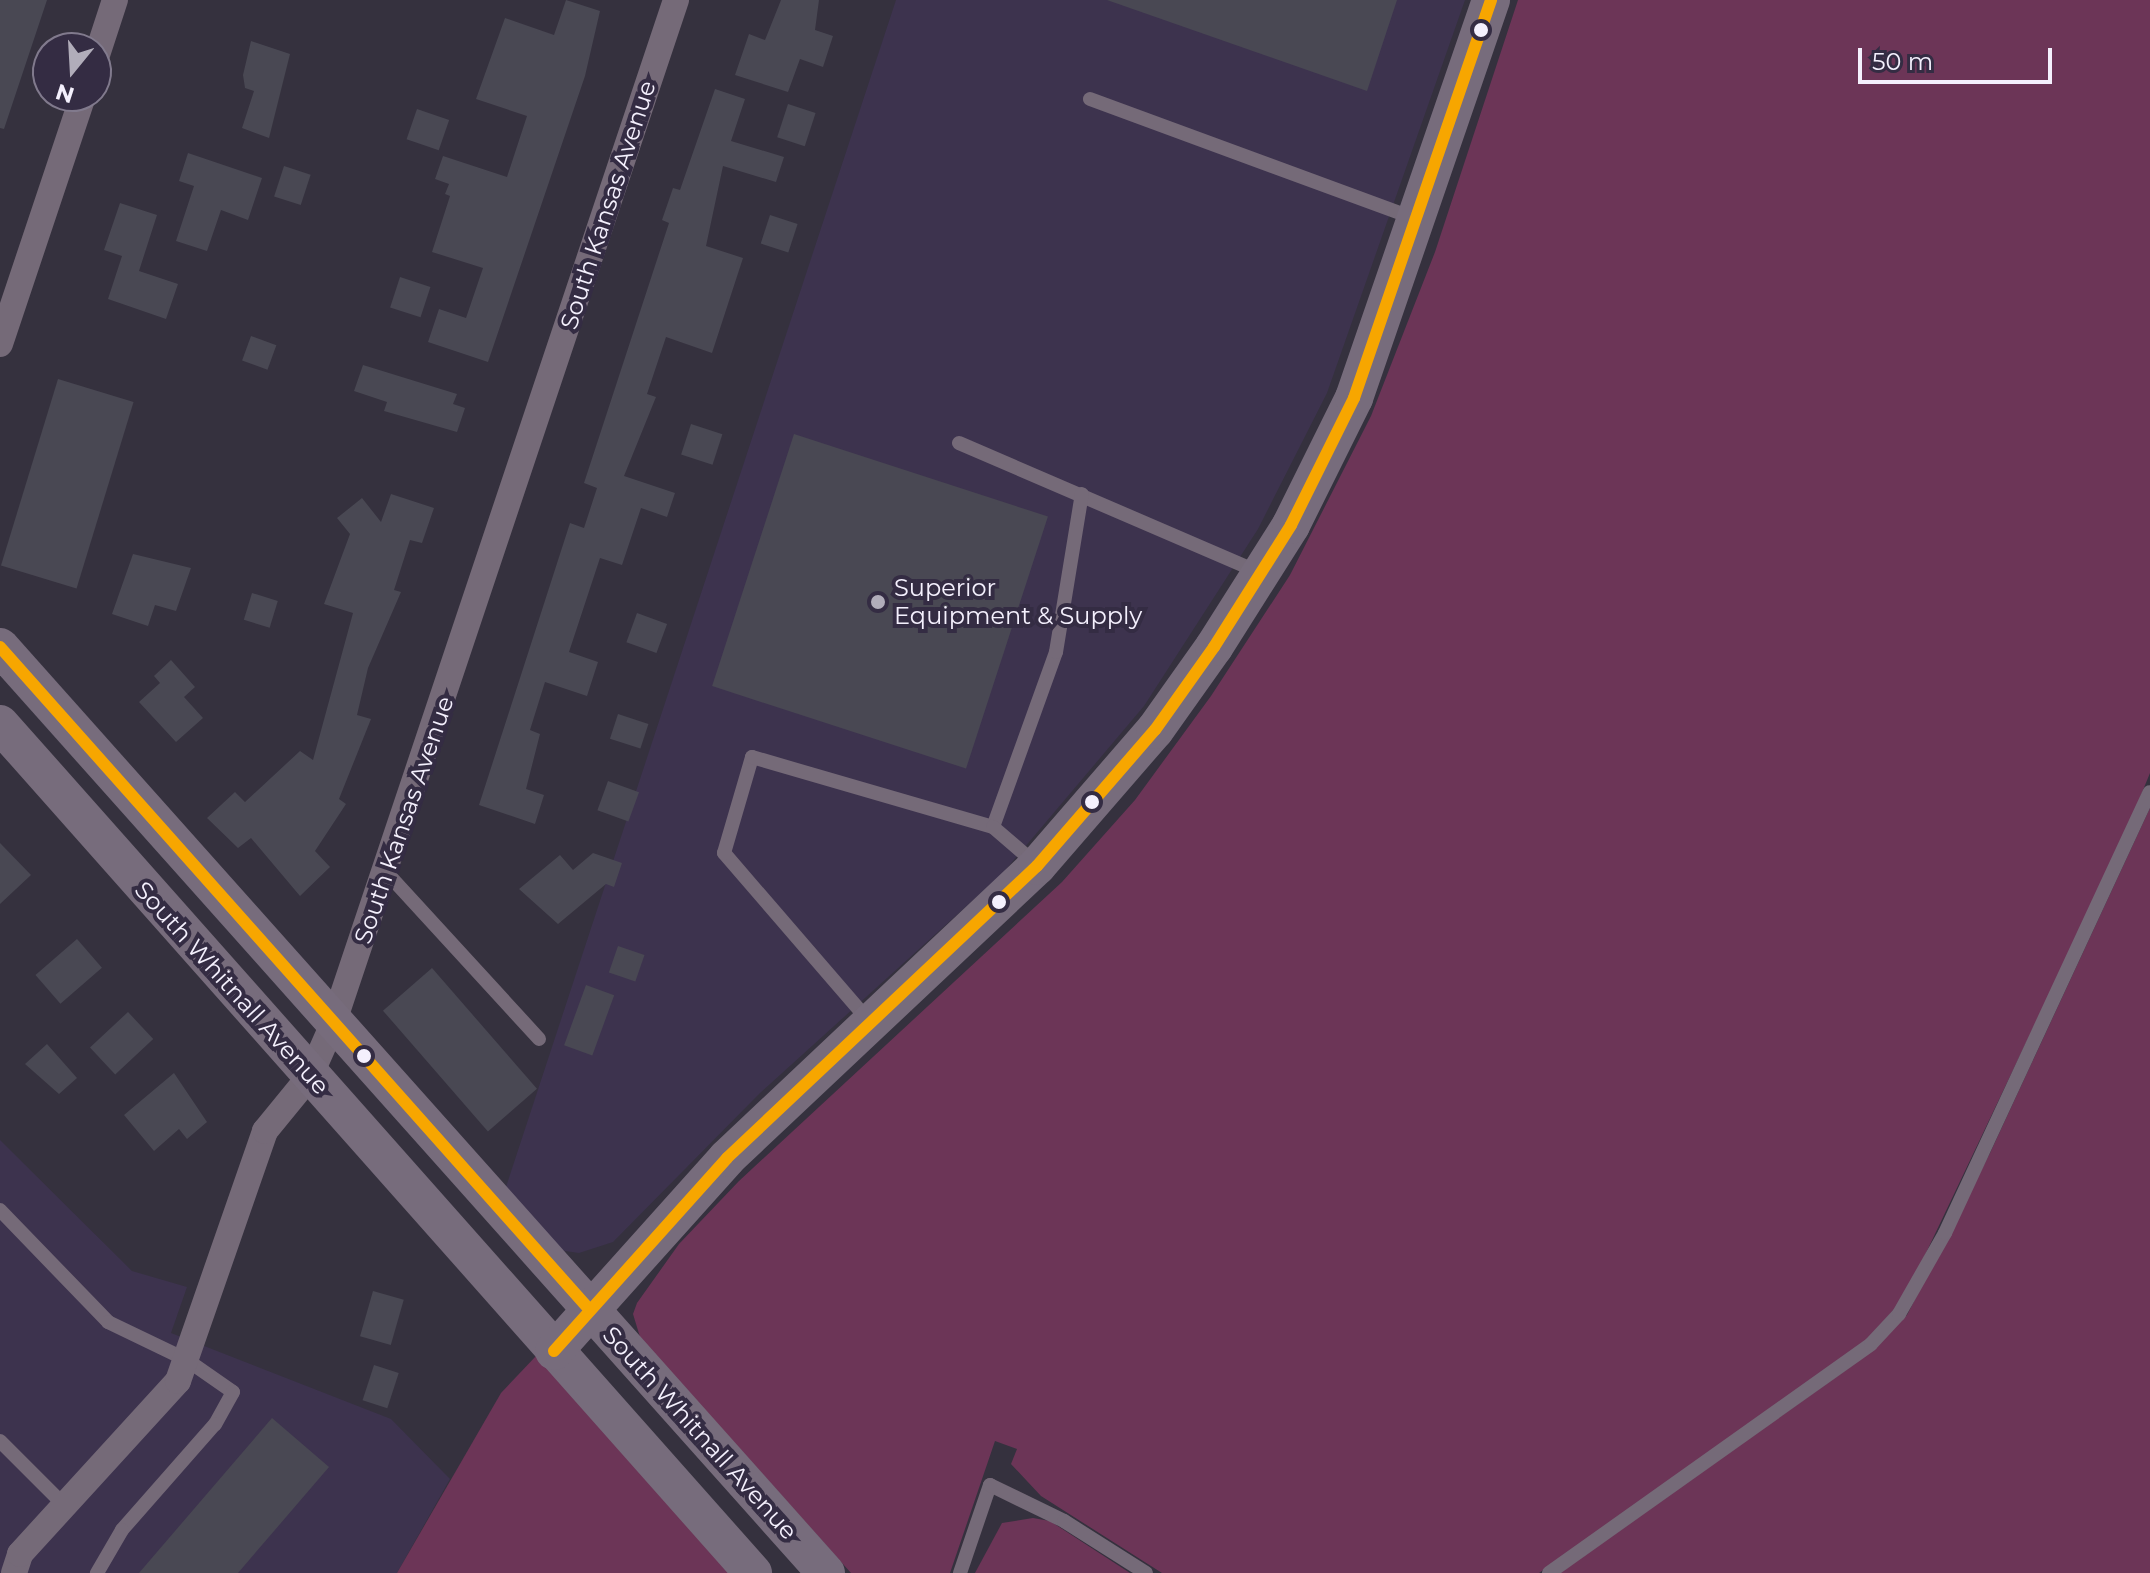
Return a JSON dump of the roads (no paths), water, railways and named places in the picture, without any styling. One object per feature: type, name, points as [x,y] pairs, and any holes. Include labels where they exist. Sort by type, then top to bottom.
[{"type":"street","points":[[105,32],[115,0]]},
{"type":"street","name":"South Kansas Avenue","points":[[14,1573],[20,1554],[160,1406],[187,1360],[265,1131],[310,1076],[333,1024],[387,873],[676,0]]},
{"type":"street","points":[[554,1351],[727,1158],[1037,866],[1155,730],[1261,573],[1333,446],[1417,220],[1491,0]]},
{"type":"street","points":[[0,344],[78,112]]},
{"type":"street","name":"South Whitnall Avenue","points":[[0,647],[333,1024],[826,1573]]},
{"type":"street","name":"South Whitnall Avenue","points":[[0,724],[753,1573]]},
{"type":"street","points":[[74,811],[113,775]]},
{"type":"lane","points":[[1090,99],[1417,220]]},
{"type":"lane","points":[[959,443],[1261,573]]},
{"type":"lane","points":[[993,827],[1056,652],[1082,494]]},
{"type":"lane","points":[[870,1022],[724,853],[752,757],[993,827],[1037,866]]},
{"type":"lane","points":[[1549,1573],[1871,1344],[1907,1304],[2150,792]]},
{"type":"lane","points":[[387,873],[539,1039]]},
{"type":"lane","points":[[0,1210],[108,1322],[187,1360],[233,1392],[215,1424],[122,1530],[97,1573]]},
{"type":"lane","points":[[0,1441],[66,1507]]},
{"type":"lane","points":[[960,1573],[990,1485],[1064,1521],[1146,1573]]},
{"type":"place","name":"Superior Equipment & Supply","points":[[878,602]]}]
